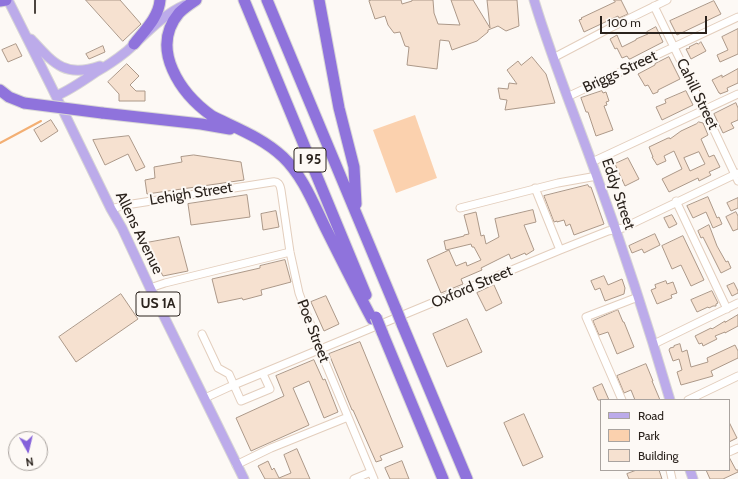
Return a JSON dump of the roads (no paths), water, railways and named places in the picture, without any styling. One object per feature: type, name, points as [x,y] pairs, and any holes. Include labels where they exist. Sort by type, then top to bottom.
[{"type":"highway","points":[[0,1],[7,0]]},
{"type":"highway","points":[[134,44],[155,17],[159,8],[160,0]]},
{"type":"highway","points":[[196,0],[178,14],[170,30],[167,42],[168,53],[174,73],[181,86],[202,108],[212,116],[256,137],[277,152],[298,174],[374,318]]},
{"type":"highway","name":"I 95","points":[[267,0],[467,479]]},
{"type":"highway","points":[[319,0],[339,108],[354,167],[356,212]]},
{"type":"highway","points":[[322,0],[323,20]]},
{"type":"highway","name":"I 95","points":[[244,2],[374,318],[391,354],[443,479]]},
{"type":"highway","points":[[0,90],[14,100],[24,103],[217,126],[256,137]]},
{"type":"main road","name":"Allens Avenue","points":[[7,0],[111,209],[122,228],[244,479]]},
{"type":"main road","points":[[56,96],[111,62],[173,11],[196,0]]},
{"type":"main road","name":"Eddy Street","points":[[534,0],[553,58],[616,230],[654,344],[670,399]]},
{"type":"main road","points":[[23,31],[52,60],[68,70],[87,70],[111,62]]},
{"type":"street","points":[[553,58],[667,0]]},
{"type":"street","name":"Cahill Street","points":[[654,6],[737,176]]},
{"type":"street","name":"Briggs Street","points":[[568,97],[738,17]]},
{"type":"street","points":[[592,162],[738,94]]},
{"type":"street","points":[[460,208],[535,188],[597,176]]},
{"type":"street","name":"Oxford Street","points":[[205,398],[560,250],[608,231],[623,228],[676,201],[737,176]]},
{"type":"street","name":"Lehigh Street","points":[[111,209],[133,204],[272,182]]},
{"type":"street","name":"Poe Street","points":[[272,182],[278,183],[281,187],[290,252],[299,292],[320,350],[374,479]]},
{"type":"street","points":[[535,188],[560,250]]},
{"type":"street","points":[[676,201],[727,309]]},
{"type":"street","points":[[150,288],[290,252]]},
{"type":"street","points":[[622,399],[586,317],[638,296]]},
{"type":"street","points":[[654,344],[738,303]]},
{"type":"street","points":[[202,334],[218,368],[229,374],[241,401],[270,389],[263,374]]},
{"type":"street","points":[[690,399],[738,376]]},
{"type":"street","points":[[236,465],[272,451],[348,417]]},
{"type":"street","points":[[354,479],[371,472]]},
{"type":"waterway","points":[[0,143],[41,121]]},
{"type":"railway","points":[[35,0],[35,13]]}]
